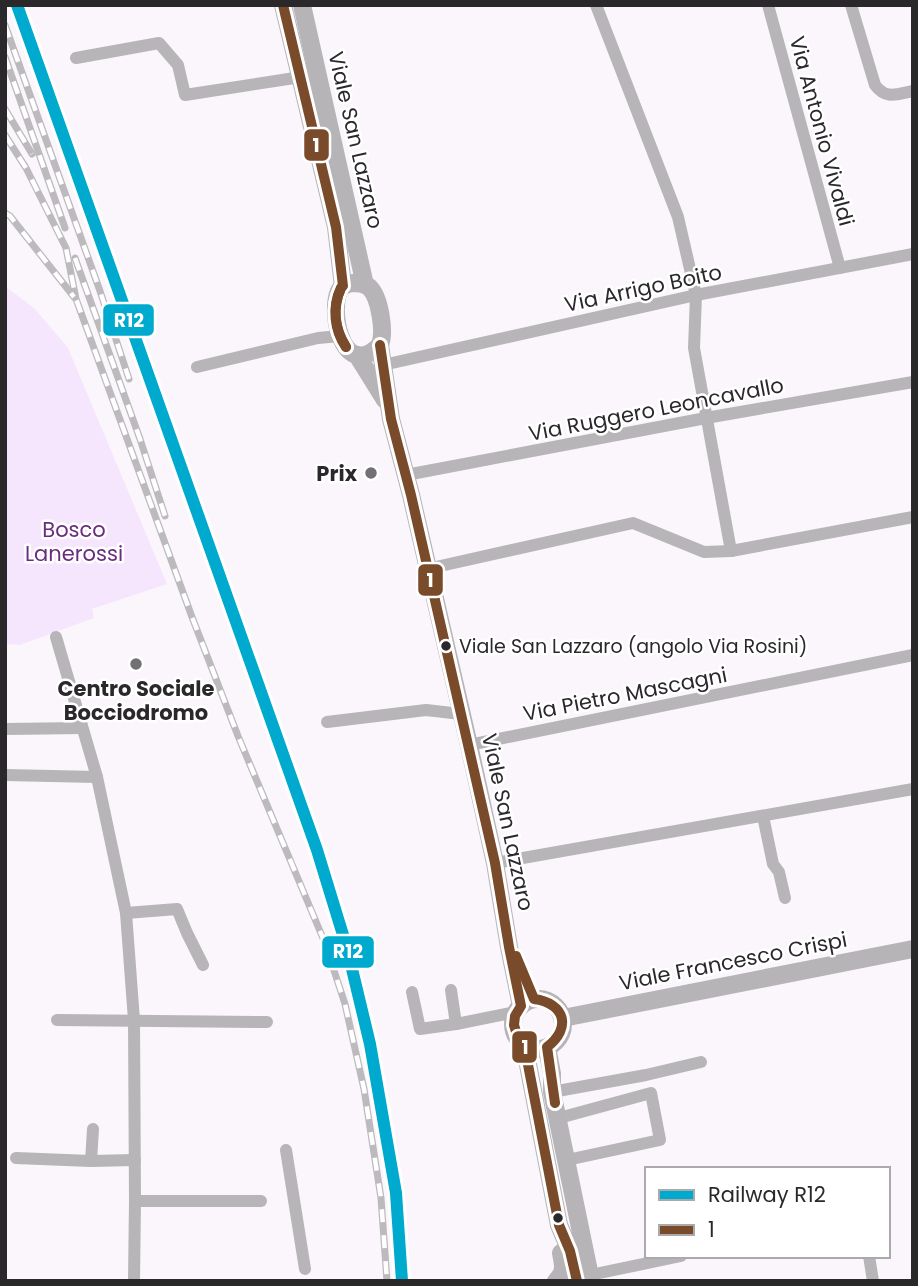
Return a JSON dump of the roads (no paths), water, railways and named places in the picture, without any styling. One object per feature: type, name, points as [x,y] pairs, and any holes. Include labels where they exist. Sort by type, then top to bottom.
[{"type":"main road","name":"Viale San Lazzaro","points":[[283,5],[336,227],[343,286],[335,306],[339,329],[346,349],[356,355],[388,406]]},
{"type":"main road","name":"Viale San Lazzaro","points":[[302,5],[365,285],[374,294],[377,302],[383,331],[380,345],[388,406],[469,745],[524,1006]]},
{"type":"main road","points":[[343,286],[352,283],[365,285]]},
{"type":"main road","points":[[356,355],[366,354],[380,345]]},
{"type":"main road","name":"Viale Francesco Crispi","points":[[563,1018],[913,949]]},
{"type":"main road","points":[[544,1000],[554,1005],[563,1018],[563,1029],[559,1037],[547,1047],[536,1049],[524,1044],[514,1032],[514,1019],[524,1006],[544,1000]]},
{"type":"main road","points":[[524,1044],[559,1225],[563,1265],[562,1274],[556,1281]]},
{"type":"main road","points":[[547,1047],[552,1092],[567,1160],[586,1279]]},
{"type":"main road","points":[[559,1225],[586,1279]]},
{"type":"street","points":[[596,5],[678,217],[696,295],[694,348],[731,551]]},
{"type":"street","name":"Via Antonio Vivaldi","points":[[768,5],[840,268]]},
{"type":"street","points":[[851,5],[875,85],[889,95],[913,91]]},
{"type":"street","points":[[76,58],[159,43],[178,65],[185,95],[301,77]]},
{"type":"street","name":"Via Arrigo Boito","points":[[383,365],[696,295],[913,254]]},
{"type":"street","points":[[197,367],[318,338],[339,329]]},
{"type":"street","name":"Via Ruggero Leoncavallo","points":[[406,475],[913,382]]},
{"type":"street","points":[[427,569],[633,523],[704,552],[731,551],[913,517]]},
{"type":"street","points":[[56,637],[97,777],[126,913],[134,1020],[134,1281]]},
{"type":"street","name":"Via Pietro Mascagni","points":[[469,745],[913,656]]},
{"type":"street","name":"Viale San Lazzaro","points":[[327,722],[426,710],[461,714]]},
{"type":"street","points":[[5,729],[82,728]]},
{"type":"street","points":[[5,775],[97,777]]},
{"type":"street","points":[[495,863],[913,789]]},
{"type":"street","points":[[763,816],[773,864],[779,872],[785,898]]},
{"type":"street","points":[[126,913],[177,909],[203,965]]},
{"type":"street","points":[[451,990],[456,1024]]},
{"type":"street","points":[[412,992],[420,1029],[456,1024],[524,1006]]},
{"type":"street","points":[[57,1020],[267,1022]]},
{"type":"street","points":[[552,1092],[701,1062]]},
{"type":"street","points":[[559,1118],[651,1093],[660,1140],[567,1160]]},
{"type":"street","points":[[91,1161],[93,1129]]},
{"type":"street","points":[[286,1150],[305,1269]]},
{"type":"street","points":[[16,1158],[135,1160]]},
{"type":"street","points":[[135,1201],[261,1201]]},
{"type":"street","points":[[586,1279],[673,1258]]},
{"type":"street","points":[[869,1258],[873,1281]]},
{"type":"railway","points":[[5,25],[129,379]]},
{"type":"railway","points":[[5,57],[65,228]]},
{"type":"railway","points":[[5,109],[32,154]]},
{"type":"railway","points":[[5,135],[26,168],[66,248],[76,299],[192,617],[238,736],[325,943],[345,1004],[364,1089],[381,1198],[387,1281]]},
{"type":"railway","points":[[5,213],[74,297]]},
{"type":"railway","points":[[75,258],[165,516]]},
{"type":"rail line","name":"R12","points":[[17,5],[317,850],[347,948],[370,1044],[396,1193],[402,1281]]},
{"type":"place","name":"Prix","points":[[371,473]]},
{"type":"place","name":"Viale San Lazzaro (angolo Via Rosini)","points":[[446,646]]},
{"type":"place","name":"Centro Sociale Bocciodromo","points":[[136,664]]},
{"type":"park label","name":"Bosco Lanerossi","points":[[74,541]]}]
